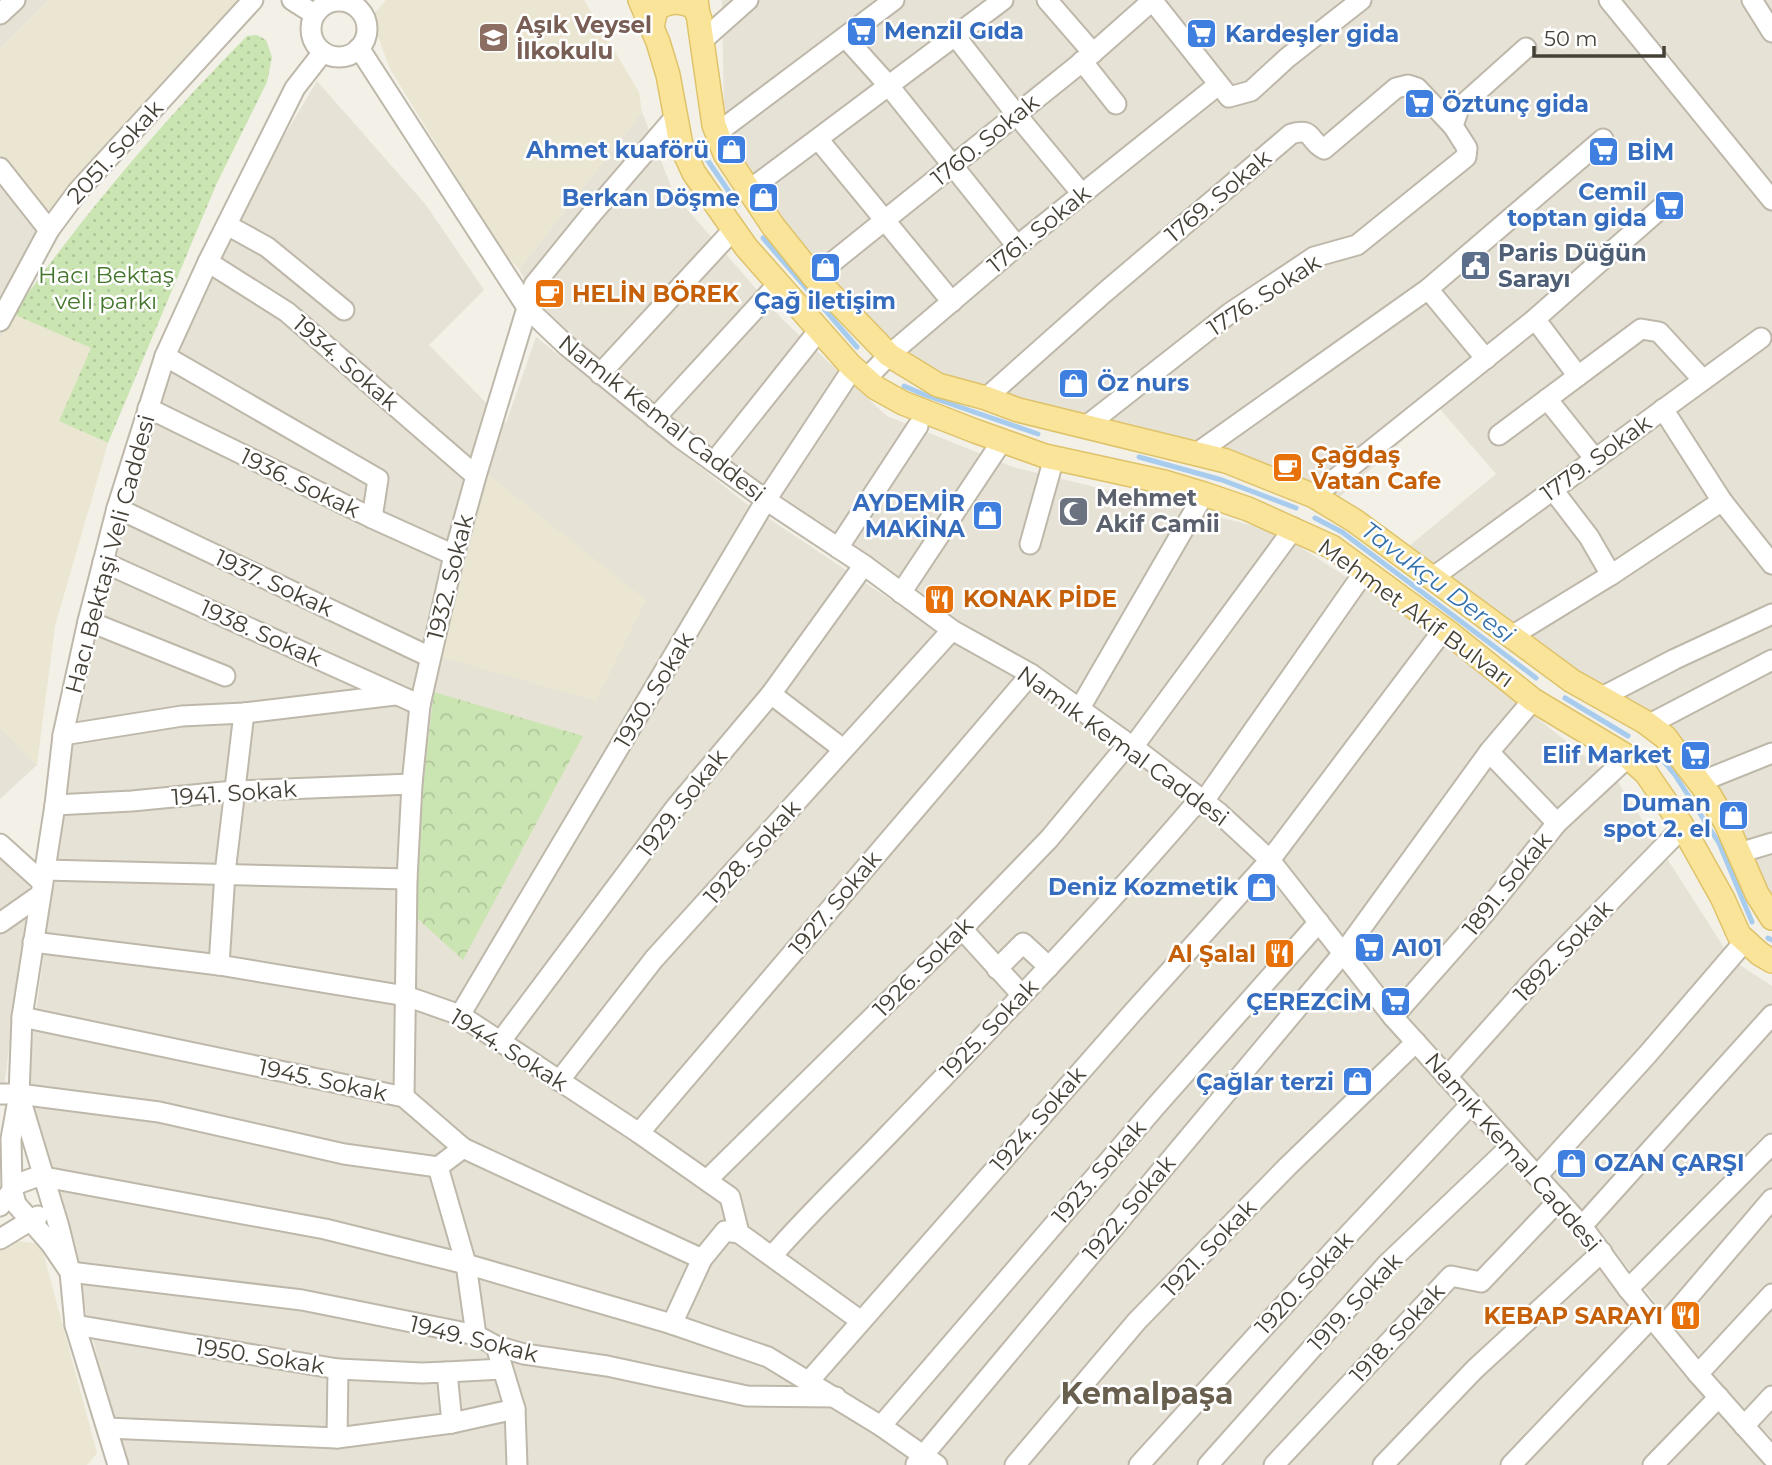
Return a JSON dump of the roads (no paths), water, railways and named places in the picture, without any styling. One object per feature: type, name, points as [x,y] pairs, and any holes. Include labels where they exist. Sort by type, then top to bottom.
[{"type":"main road","name":"Mehmet Akif Bulvarı","points":[[640,0],[668,75],[686,157],[733,230],[859,374],[876,388],[903,403],[1002,441],[1054,458],[1164,482],[1204,494],[1294,528],[1332,547],[1444,629],[1532,700],[1628,757],[1646,773],[1683,827],[1723,899],[1739,935],[1772,961]]},
{"type":"main road","points":[[652,27],[656,9],[677,0],[694,7],[700,20]]},
{"type":"main road","name":"Mehmet Akif Bulvarı","points":[[700,20],[714,125],[725,154],[774,226],[814,277],[889,355],[938,385],[1018,410],[1226,461],[1314,496],[1355,521],[1572,681],[1602,696],[1665,737],[1700,782],[1726,823],[1757,894],[1772,918]]},
{"type":"main road","points":[[1552,713],[1543,698],[1548,685],[1559,678],[1572,681]]},
{"type":"main road","points":[[1628,757],[1640,753],[1648,745],[1648,725]]},
{"type":"street","points":[[0,14],[15,0]]},
{"type":"street","name":"2051. Sokak","points":[[0,321],[49,230],[78,191],[253,0]]},
{"type":"street","points":[[292,0],[314,14]]},
{"type":"street","points":[[336,0],[357,3],[367,26],[366,35],[359,48],[340,57],[316,47],[310,30],[314,14],[320,7],[336,0]]},
{"type":"street","points":[[700,20],[747,0]]},
{"type":"street","points":[[717,132],[894,0]]},
{"type":"street","points":[[750,190],[1003,0]]},
{"type":"street","points":[[1047,0],[1088,57],[1116,104]]},
{"type":"street","points":[[1153,0],[1229,97],[1251,91],[1287,58],[1361,0]]},
{"type":"street","name":"1760. Sokak","points":[[814,277],[1088,57],[1153,0]]},
{"type":"street","points":[[1609,0],[1772,200]]},
{"type":"street","points":[[1752,0],[1772,32]]},
{"type":"street","points":[[845,37],[889,86],[1017,246]]},
{"type":"street","points":[[956,37],[1082,194]]},
{"type":"street","name":"Namık Kemal Caddesi","points":[[359,48],[527,309],[600,374],[714,462],[864,565],[952,630],[1031,674],[1080,708],[1204,801],[1270,860],[1393,1017],[1582,1226],[1628,1289],[1698,1374],[1772,1457]]},
{"type":"street","points":[[1453,126],[1459,108],[1526,48]]},
{"type":"street","name":"Hacı Bektaşi Veli Caddesi","points":[[70,1272],[51,1244],[16,1204],[12,1189],[9,1094],[55,805],[63,735],[117,508],[165,356],[208,262],[295,88],[323,52]]},
{"type":"street","name":"1761. Sokak","points":[[859,374],[889,355],[1017,246],[1218,85]]},
{"type":"street","name":"1769. Sokak","points":[[986,398],[1104,293],[1291,134],[1302,131],[1308,133],[1324,149],[1396,88],[1408,85],[1417,88],[1453,126]]},
{"type":"street","name":"1932. Sokak","points":[[404,1097],[407,879],[412,784],[420,705],[454,555],[534,285],[676,116]]},
{"type":"street","name":"1776. Sokak","points":[[1085,427],[1230,313],[1314,257],[1357,245],[1466,157],[1467,148],[1453,126]]},
{"type":"street","points":[[818,139],[952,302]]},
{"type":"street","points":[[1198,453],[1428,289],[1603,139]]},
{"type":"street","points":[[0,168],[49,230]]},
{"type":"street","points":[[1314,496],[1535,319],[1661,208]]},
{"type":"street","points":[[227,225],[267,247],[344,310]]},
{"type":"street","points":[[600,374],[733,230]]},
{"type":"street","name":"1934. Sokak","points":[[208,262],[287,312],[476,476]]},
{"type":"street","points":[[655,418],[778,284]]},
{"type":"street","points":[[1428,289],[1486,359]]},
{"type":"street","points":[[1535,319],[1578,376]]},
{"type":"street","points":[[1499,435],[1641,329],[1659,332],[1703,380]]},
{"type":"street","points":[[714,462],[818,330]]},
{"type":"street","name":"1779. Sokak","points":[[1432,578],[1761,338]]},
{"type":"street","points":[[165,356],[378,479],[372,518]]},
{"type":"street","name":"1930. Sokak","points":[[460,1015],[766,500],[859,374]]},
{"type":"street","points":[[1547,399],[1595,459]]},
{"type":"street","name":"1936. Sokak","points":[[148,408],[372,518],[454,555]]},
{"type":"street","points":[[1664,409],[1722,501],[1772,564]]},
{"type":"street","points":[[838,548],[918,426]]},
{"type":"street","points":[[901,593],[1002,441]]},
{"type":"street","points":[[1030,544],[1054,458]]},
{"type":"street","points":[[1553,490],[1589,537],[1611,575]]},
{"type":"street","points":[[1080,708],[1204,494]]},
{"type":"street","points":[[1510,637],[1611,575],[1722,501]]},
{"type":"street","name":"1937. Sokak","points":[[117,508],[430,657]]},
{"type":"street","name":"1926. Sokak","points":[[707,1180],[962,929],[1049,839],[1130,745],[1294,528]]},
{"type":"street","name":"1938. Sokak","points":[[103,562],[420,705]]},
{"type":"street","name":"1929. Sokak","points":[[500,1042],[676,807],[771,694],[864,565]]},
{"type":"street","name":"1925. Sokak","points":[[772,1256],[1117,895],[1191,809],[1204,801],[1365,571]]},
{"type":"street","points":[[1602,696],[1772,614]]},
{"type":"street","points":[[88,621],[225,676]]},
{"type":"street","name":"1924. Sokak","points":[[809,1381],[1270,860],[1444,629]]},
{"type":"street","name":"1928. Sokak","points":[[559,1081],[654,959],[952,630]]},
{"type":"street","points":[[1648,725],[1772,660]]},
{"type":"street","name":"1927. Sokak","points":[[639,1133],[1031,674]]},
{"type":"street","points":[[771,694],[843,749]]},
{"type":"street","points":[[63,735],[182,716],[244,713],[397,695]]},
{"type":"street","name":"1922. Sokak","points":[[925,1462],[1344,952],[1489,752],[1532,700]]},
{"type":"street","points":[[219,965],[225,873],[244,713]]},
{"type":"street","points":[[1489,752],[1557,824]]},
{"type":"street","points":[[1700,782],[1772,753]]},
{"type":"street","name":"1891. Sokak","points":[[1393,1017],[1484,914],[1557,824],[1628,757]]},
{"type":"street","name":"1941. Sokak","points":[[55,805],[234,791],[412,784]]},
{"type":"street","name":"1892. Sokak","points":[[1447,1077],[1539,974],[1683,827]]},
{"type":"street","points":[[0,844],[42,882]]},
{"type":"street","points":[[1739,853],[1772,844]]},
{"type":"street","points":[[0,923],[42,882],[225,873],[407,879]]},
{"type":"street","name":"1923. Sokak","points":[[881,1426],[1149,1114],[1319,922]]},
{"type":"street","points":[[962,929],[1022,995]]},
{"type":"street","points":[[1537,1176],[1647,1055],[1745,941]]},
{"type":"street","name":"1944. Sokak","points":[[33,942],[219,965],[406,996],[460,1015],[639,1133],[730,1197],[738,1233]]},
{"type":"street","points":[[997,969],[1023,943],[1049,967]]},
{"type":"street","points":[[1582,1226],[1772,1015]]},
{"type":"street","name":"1945. Sokak","points":[[22,1017],[404,1097],[463,1148],[702,1259]]},
{"type":"street","name":"1921. Sokak","points":[[1021,1463],[1137,1321],[1287,1167],[1416,1042]]},
{"type":"street","points":[[9,1094],[159,1112],[344,1154],[438,1167],[463,1148]]},
{"type":"street","name":"Hacı Bektaşi Veli Caddesi","points":[[9,1094],[52,1202],[70,1272],[75,1325],[118,1465]]},
{"type":"street","name":"1920. Sokak","points":[[1139,1465],[1471,1104]]},
{"type":"street","points":[[1628,1289],[1772,1144]]},
{"type":"street","name":"1919. Sokak","points":[[1208,1465],[1387,1264],[1510,1147]]},
{"type":"street","points":[[438,1167],[466,1264],[476,1335]]},
{"type":"street","points":[[0,1206],[12,1189],[24,1180],[39,1176],[324,1229],[466,1264],[671,1324],[768,1357],[881,1426],[925,1462]]},
{"type":"street","points":[[1511,1465],[1657,1323],[1772,1199]]},
{"type":"street","name":"1918. Sokak","points":[[1274,1465],[1451,1276],[1482,1282],[1559,1200]]},
{"type":"street","points":[[0,1239],[41,1214],[52,1202]]},
{"type":"street","points":[[671,1324],[702,1259],[725,1231],[738,1233],[861,1321]]},
{"type":"street","points":[[1383,1465],[1475,1369],[1602,1252]]},
{"type":"street","name":"1949. Sokak","points":[[70,1272],[302,1300],[476,1335],[496,1346],[524,1354],[607,1366],[747,1396],[836,1397]]},
{"type":"street","points":[[1698,1374],[1772,1294]]},
{"type":"street","name":"1950. Sokak","points":[[75,1325],[338,1369],[422,1373],[502,1368]]},
{"type":"street","points":[[496,1346],[514,1409],[517,1465]]},
{"type":"street","points":[[337,1438],[338,1369]]},
{"type":"street","points":[[447,1372],[452,1423]]},
{"type":"street","points":[[1744,1426],[1772,1396]]},
{"type":"street","points":[[1653,1465],[1719,1397]]},
{"type":"street","points":[[107,1428],[337,1438],[452,1423],[514,1409]]},
{"type":"waterway","name":"Tavukçu Deresi","points":[[704,155],[738,205]]},
{"type":"waterway","name":"Tavukçu Deresi","points":[[763,238],[857,347]]},
{"type":"waterway","name":"Tavukçu Deresi","points":[[904,386],[1038,434]]},
{"type":"waterway","name":"Tavukçu Deresi","points":[[1139,457],[1222,480],[1296,508]]},
{"type":"waterway","name":"Tavukçu Deresi","points":[[1315,518],[1342,532],[1536,678]]},
{"type":"waterway","name":"Tavukçu Deresi","points":[[1565,698],[1628,736]]},
{"type":"waterway","name":"Tavukçu Deresi","points":[[1661,758],[1719,843],[1752,922]]},
{"type":"waterway","name":"Tavukçu Deresi","points":[[1768,938],[1772,940]]},
{"type":"place","name":"Menzil Gıda","points":[[861,31]]},
{"type":"place","name":"Kardeşler gida","points":[[1202,34]]},
{"type":"place","name":"Aşık Veysel İlkokulu","points":[[493,38]]},
{"type":"place","name":"Öztunç gida","points":[[1419,104]]},
{"type":"place","name":"Ahmet kuaförü","points":[[732,150]]},
{"type":"place","name":"BİM","points":[[1604,152]]},
{"type":"place","name":"Berkan Döşme","points":[[763,198]]},
{"type":"place","name":"Cemil toptan gida","points":[[1670,205]]},
{"type":"place","name":"Paris Düğün Sarayı","points":[[1475,266]]},
{"type":"place","name":"Çağ iletişim","points":[[825,267]]},
{"type":"place","name":"HELİN BÖREK","points":[[549,294]]},
{"type":"place","name":"Öz nurs","points":[[1074,383]]},
{"type":"place","name":"Çağdaş Vatan Cafe","points":[[1288,468]]},
{"type":"place","name":"Mehmet Akif Camii","points":[[1073,511]]},
{"type":"place","name":"AYDEMİR MAKİNA","points":[[988,516]]},
{"type":"place","name":"KONAK PİDE","points":[[940,599]]},
{"type":"place","name":"Elif Market","points":[[1695,755]]},
{"type":"place","name":"Duman spot 2. el","points":[[1734,816]]},
{"type":"place","name":"Deniz Kozmetik","points":[[1261,887]]},
{"type":"place","name":"A101","points":[[1369,948]]},
{"type":"place","name":"Al Şalal","points":[[1279,954]]},
{"type":"place","name":"ÇEREZCİM","points":[[1395,1002]]},
{"type":"place","name":"Çağlar terzi","points":[[1357,1082]]},
{"type":"place","name":"OZAN ÇARŞI","points":[[1571,1163]]},
{"type":"place","name":"KEBAP SARAYI","points":[[1686,1316]]},
{"type":"district","name":"Kemalpaşa","points":[[1147,1393]]},
{"type":"park label","name":"Hacı Bektaş veli parkı","points":[[106,288]]}]
